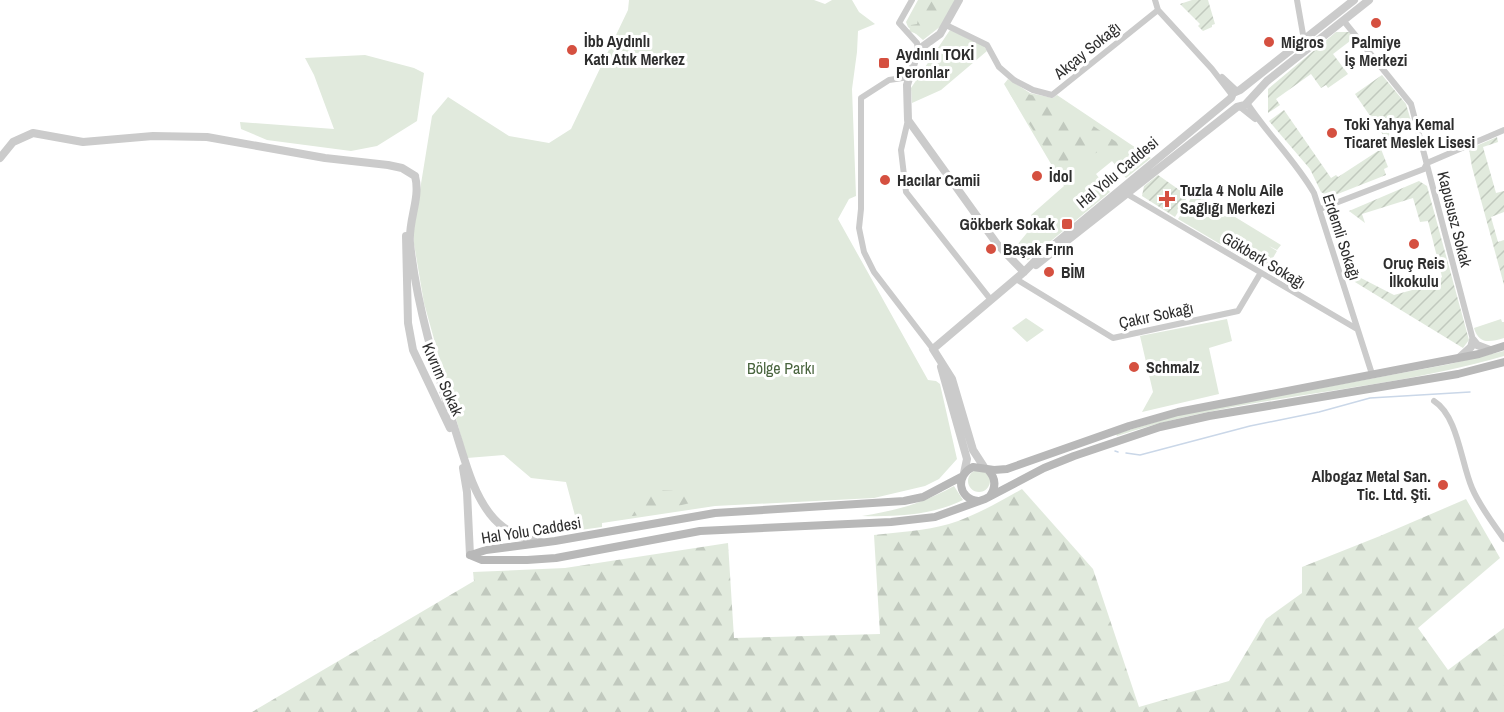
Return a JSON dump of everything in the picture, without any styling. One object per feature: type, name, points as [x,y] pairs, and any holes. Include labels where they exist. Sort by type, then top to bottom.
[{"type":"main road","points":[[1504,346],[1460,357],[1178,412],[1129,426],[1021,465],[1000,470],[973,467],[963,475],[960,483],[968,498],[979,501],[1044,468],[1160,427],[1209,416],[1458,374],[1504,362]]},
{"type":"main road","points":[[986,469],[995,480],[990,496]]},
{"type":"main road","name":"Hal Yolu Caddesi","points":[[470,555],[486,550],[546,543],[715,513],[904,501],[923,497],[963,475]]},
{"type":"main road","name":"Hal Yolu Caddesi","points":[[470,555],[482,560],[547,559],[700,531],[918,520],[949,513],[979,501]]},
{"type":"street","points":[[912,0],[899,22],[917,44],[918,50],[909,77],[906,99],[908,120],[901,150],[906,192],[991,300]]},
{"type":"street","points":[[918,50],[940,34],[958,0]]},
{"type":"street","points":[[1155,0],[1158,10],[1235,93],[1246,94],[1243,105],[1233,105],[1235,93]]},
{"type":"street","points":[[1297,0],[1304,40]]},
{"type":"street","name":"Hal Yolu Caddesi","points":[[933,349],[1024,272],[1039,256],[1235,93],[1354,0]]},
{"type":"street","name":"Hal Yolu Caddesi","points":[[1024,272],[1043,260],[1243,105],[1267,81],[1369,0]]},
{"type":"street","name":"Akçay Sokağı","points":[[946,25],[987,45],[999,66],[1014,80],[1032,90],[1052,95],[1158,10]]},
{"type":"street","name":"Kapususz Sokak","points":[[1343,20],[1411,104],[1473,340]]},
{"type":"street","points":[[909,77],[889,80],[861,98],[859,228],[864,252],[874,272],[933,349],[952,379],[973,450],[986,469]]},
{"type":"street","name":"Erdemli Sokağı","points":[[1243,105],[1302,173],[1320,209],[1372,374]]},
{"type":"street","points":[[908,120],[997,244],[1024,272]]},
{"type":"street","points":[[1320,209],[1424,169],[1427,163],[1504,130]]},
{"type":"street","points":[[0,158],[13,142],[33,133],[83,142],[153,136],[207,137],[325,158],[388,165],[402,168],[415,176],[417,190],[410,235],[418,301],[466,464],[483,504],[498,524],[515,535],[546,543]]},
{"type":"street","name":"Kıvrım Sokak","points":[[415,176],[405,246],[408,323],[413,350],[455,438],[460,455],[467,492],[470,555]]},
{"type":"street","name":"Gökberk Sokağı","points":[[1127,194],[1260,274],[1358,329]]},
{"type":"street","name":"Çakır Sokağı","points":[[1016,279],[1113,338],[1238,311],[1260,274]]},
{"type":"street","points":[[1473,340],[1477,345],[1490,350]]},
{"type":"street","points":[[1460,357],[1471,347],[1473,340]]},
{"type":"street","points":[[933,349],[946,382],[967,459],[963,475]]},
{"type":"street","points":[[1434,400],[1441,405],[1454,429],[1471,486],[1479,503],[1504,539]]},
{"type":"green space","name":"Bölge Parkı","points":[[629,0],[814,0],[825,4],[832,0],[852,0],[859,12],[875,24],[858,31],[852,89],[856,196],[849,199],[838,219],[928,380],[940,384],[957,459],[939,479],[925,486],[874,498],[715,506],[602,523],[602,527],[573,531],[573,524],[577,523],[566,482],[531,478],[504,455],[467,458],[424,303],[414,244],[414,227],[432,116],[448,97],[509,136],[549,143],[571,129],[628,10]]},
{"type":"green space","points":[[918,0],[954,0],[941,26],[923,40],[908,27],[906,22]]},
{"type":"green space","points":[[931,0],[955,0],[949,14],[940,14],[922,36],[909,31],[911,25],[917,24],[919,15]]},
{"type":"green space","points":[[1192,0],[1208,0],[1215,24],[1212,27],[1203,31],[1198,26],[1200,24],[1180,4]]},
{"type":"green space","points":[[950,30],[984,46],[987,51],[941,90],[912,103],[911,88]]},
{"type":"green space","points":[[1336,32],[1349,32],[1354,38],[1333,54],[1348,74],[1328,88],[1326,85],[1321,88],[1311,74],[1276,99],[1280,105],[1268,113],[1268,89]]},
{"type":"green space","points":[[365,55],[414,68],[424,73],[417,121],[377,146],[351,151],[267,140],[241,129],[240,122],[334,129],[314,75],[305,58]]},
{"type":"green space","points":[[1382,75],[1406,104],[1411,121],[1388,128],[1392,147],[1386,149],[1385,145],[1388,142],[1355,94]]},
{"type":"green space","points":[[1008,79],[1030,93],[1053,98],[1057,95],[1151,158],[1126,178],[1112,161],[1096,174],[1110,192],[1028,260],[1012,251],[1035,223],[1031,215],[1064,186],[1004,84]]},
{"type":"green space","points":[[1008,86],[1053,101],[1069,114],[1092,125],[1122,146],[1114,154],[1103,149],[1083,160],[1072,153],[1064,169],[1054,163],[1010,94]]},
{"type":"green space","points":[[1284,110],[1331,178],[1336,175],[1338,177],[1381,149],[1388,167],[1384,169],[1386,175],[1330,197],[1321,192],[1310,169],[1269,121]]},
{"type":"green space","points":[[1497,137],[1498,142],[1483,147],[1496,193],[1504,191],[1504,212],[1491,217],[1498,242],[1504,240],[1504,285],[1469,149]]},
{"type":"green space","points":[[1158,175],[1188,196],[1175,217],[1142,196],[1144,186]]},
{"type":"green space","points":[[1419,181],[1427,186],[1469,340],[1463,348],[1350,279],[1349,276],[1357,276],[1394,295],[1434,284],[1442,277],[1428,221],[1420,222],[1413,198],[1362,214],[1365,223],[1349,211]]},
{"type":"green space","points":[[1193,195],[1202,200],[1204,198],[1281,245],[1277,250],[1269,246],[1277,251],[1267,268],[1259,263],[1257,266],[1178,219]]},
{"type":"green space","points":[[1026,318],[1044,330],[1027,342],[1012,328]]},
{"type":"green space","points":[[1227,319],[1232,341],[1209,348],[1219,394],[1142,412],[1153,392],[1140,336]]},
{"type":"green space","points":[[1501,319],[1504,322],[1504,338],[1486,341],[1476,333],[1474,328]]},
{"type":"green space","points":[[1504,351],[1504,356],[1456,368],[1213,411],[1117,436],[1116,434],[1182,414],[1450,364]]},
{"type":"green space","points":[[975,470],[983,470],[990,477],[990,485],[983,492],[975,492],[968,485],[968,477]]},
{"type":"green space","points":[[954,486],[963,500],[939,509],[914,514],[862,516],[909,506]]},
{"type":"green space","points":[[1022,489],[1093,569],[1139,707],[1229,681],[1266,619],[1302,593],[1302,567],[1466,499],[1500,558],[1418,628],[1448,670],[1504,628],[1504,712],[252,712],[474,581],[473,572],[565,568],[728,543],[734,638],[880,634],[874,535],[921,530],[959,521]]},
{"type":"green space","points":[[661,490],[712,493],[712,498],[626,516],[632,504],[639,497]]},
{"type":"waterway","points":[[1126,453],[1140,455],[1370,398],[1470,392]]},
{"type":"place","name":"Palmiye İş Merkezi","points":[[1376,23]]},
{"type":"place","name":"Migros","points":[[1269,42]]},
{"type":"place","name":"İbb Aydınlı Katı Atık Merkez","points":[[572,50]]},
{"type":"place","name":"Aydınlı TOKİ Peronlar","points":[[884,63]]},
{"type":"place","name":"Toki Yahya Kemal Ticaret Meslek Lisesi","points":[[1332,133]]},
{"type":"place","name":"İdol","points":[[1037,176]]},
{"type":"place","name":"Hacılar Camii","points":[[885,180]]},
{"type":"place","name":"Tuzla 4 Nolu Aile Sağlığı Merkezi","points":[[1167,199]]},
{"type":"place","name":"Gökberk Sokak","points":[[1067,224]]},
{"type":"place","name":"Oruç Reis İlkokulu","points":[[1414,244]]},
{"type":"place","name":"Başak Fırın","points":[[991,249]]},
{"type":"place","name":"BİM","points":[[1049,272]]},
{"type":"place","name":"Schmalz","points":[[1134,367]]},
{"type":"place","name":"Albogaz Metal San. Tic. Ltd. Şti.","points":[[1443,485]]}]
